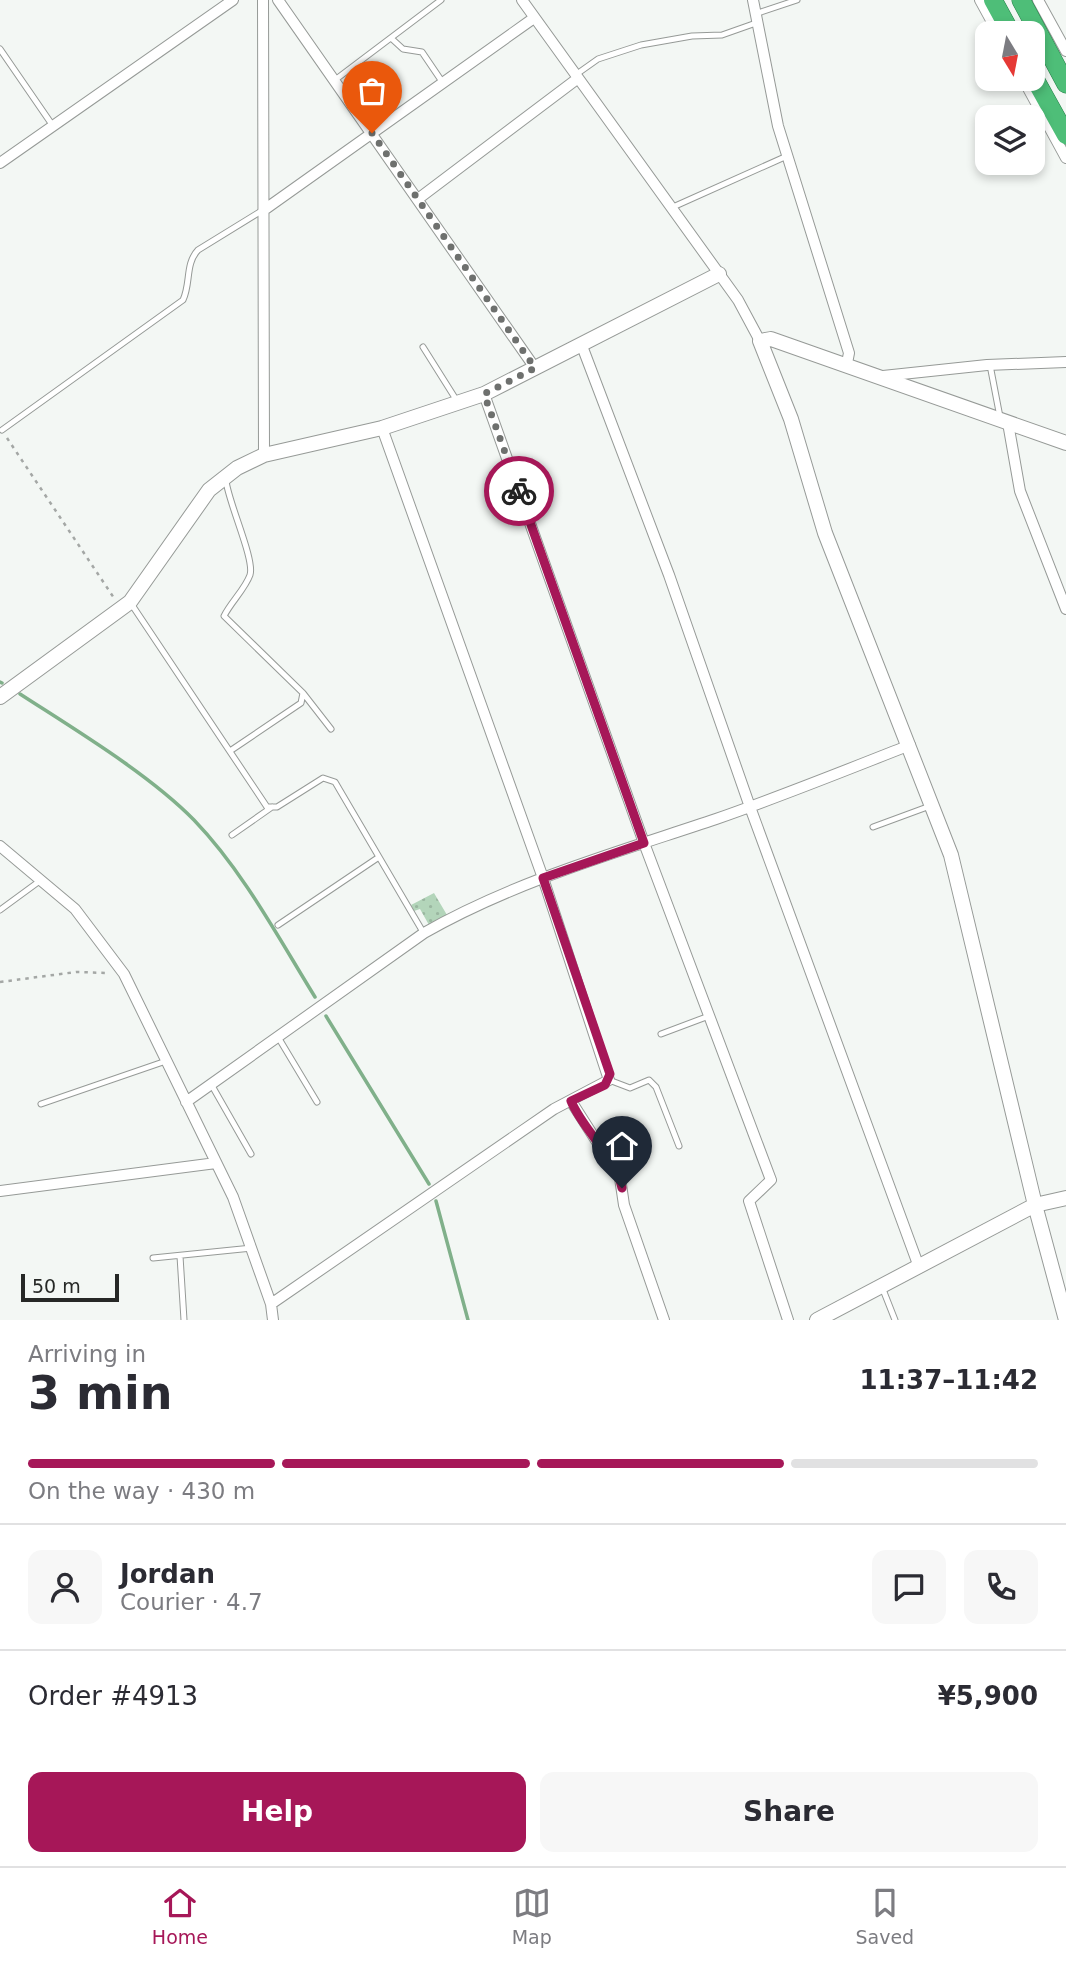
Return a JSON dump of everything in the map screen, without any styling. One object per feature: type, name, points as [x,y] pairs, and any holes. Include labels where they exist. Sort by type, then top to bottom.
[{"type":"highway","points":[[993,0],[1004,21]]},
{"type":"highway","points":[[1021,0],[1066,84]]},
{"type":"highway","points":[[1041,91],[1066,135]]},
{"type":"street","points":[[0,163],[233,0]]},
{"type":"street","points":[[263,0],[264,455]]},
{"type":"street","points":[[278,0],[535,368]]},
{"type":"street","points":[[522,0],[738,300],[760,341],[791,419],[825,533],[951,855],[1035,1205],[1066,1320]]},
{"type":"street","points":[[752,0],[758,18],[778,126],[849,353],[847,363]]},
{"type":"street","points":[[980,0],[991,21]]},
{"type":"street","points":[[1038,0],[1066,51]]},
{"type":"street","points":[[264,210],[534,18]]},
{"type":"street","points":[[418,200],[576,77]]},
{"type":"street","points":[[1030,91],[1066,158]]},
{"type":"street","points":[[0,697],[126,606],[209,490],[225,477],[264,455],[382,428],[484,394],[719,274]]},
{"type":"street","points":[[760,341],[771,339],[847,363],[1066,443]]},
{"type":"street","points":[[582,346],[669,576],[750,807],[919,1267]]},
{"type":"street","points":[[883,376],[990,365],[1066,362]]},
{"type":"street","points":[[484,394],[644,843],[771,1180],[749,1201],[788,1320]]},
{"type":"street","points":[[1004,421],[1020,491],[1066,609]]},
{"type":"street","points":[[271,1304],[554,1109],[609,1080],[543,878],[382,428]]},
{"type":"street","points":[[186,1102],[424,933],[462,912],[543,878],[750,807],[910,745]]},
{"type":"street","points":[[0,846],[90,925],[120,969],[233,1196],[271,1304],[273,1320]]},
{"type":"street","points":[[571,1101],[620,1178],[624,1206],[664,1320]]},
{"type":"street","points":[[0,1191],[216,1163]]},
{"type":"street","points":[[817,1320],[1035,1205],[1066,1198]]},
{"type":"lane","points":[[335,80],[441,0]]},
{"type":"lane","points":[[576,77],[598,58],[640,45],[692,36],[722,35],[797,0]]},
{"type":"lane","points":[[391,38],[403,49],[422,52],[443,83]]},
{"type":"lane","points":[[0,49],[53,126]]},
{"type":"lane","points":[[673,207],[787,156]]},
{"type":"lane","points":[[2,430],[183,300],[188,290],[190,259],[198,250],[264,210]]},
{"type":"lane","points":[[424,347],[458,402]]},
{"type":"lane","points":[[990,365],[1004,421]]},
{"type":"lane","points":[[225,477],[235,522],[252,562],[250,575],[223,616],[303,693],[331,729]]},
{"type":"lane","points":[[126,606],[267,807],[272,807]]},
{"type":"lane","points":[[230,751],[301,703],[303,693]]},
{"type":"lane","points":[[232,835],[272,807],[323,778],[335,782],[424,933]]},
{"type":"lane","points":[[873,827],[933,805]]},
{"type":"lane","points":[[278,925],[379,857]]},
{"type":"lane","points":[[0,911],[41,880]]},
{"type":"lane","points":[[661,1034],[709,1016]]},
{"type":"lane","points":[[278,1037],[317,1102]]},
{"type":"lane","points":[[41,1104],[166,1061]]},
{"type":"lane","points":[[609,1080],[630,1088],[649,1080],[656,1087],[679,1146]]},
{"type":"lane","points":[[211,1084],[251,1154]]},
{"type":"lane","points":[[153,1258],[252,1248]]},
{"type":"lane","points":[[180,1256],[184,1320]]},
{"type":"lane","points":[[882,1286],[895,1320]]},
{"type":"path","points":[[2,430],[126,606]]},
{"type":"path","points":[[0,982],[120,969]]},
{"type":"green space","points":[[434,893],[447,915],[429,925],[420,909],[414,911],[411,905]]},
{"type":"waterway","points":[[20,694],[133,769],[194,820],[244,883],[315,997]]},
{"type":"waterway","points":[[326,1016],[429,1184]]},
{"type":"waterway","points":[[436,1201],[468,1320]]},
{"type":"way so far","points":[[372,133],[535,368],[484,394],[519,491]]},
{"type":"route","points":[[519,491],[644,843],[543,878],[610,1074],[605,1085],[571,1101],[575,1112],[615,1167],[622,1188]]}]
